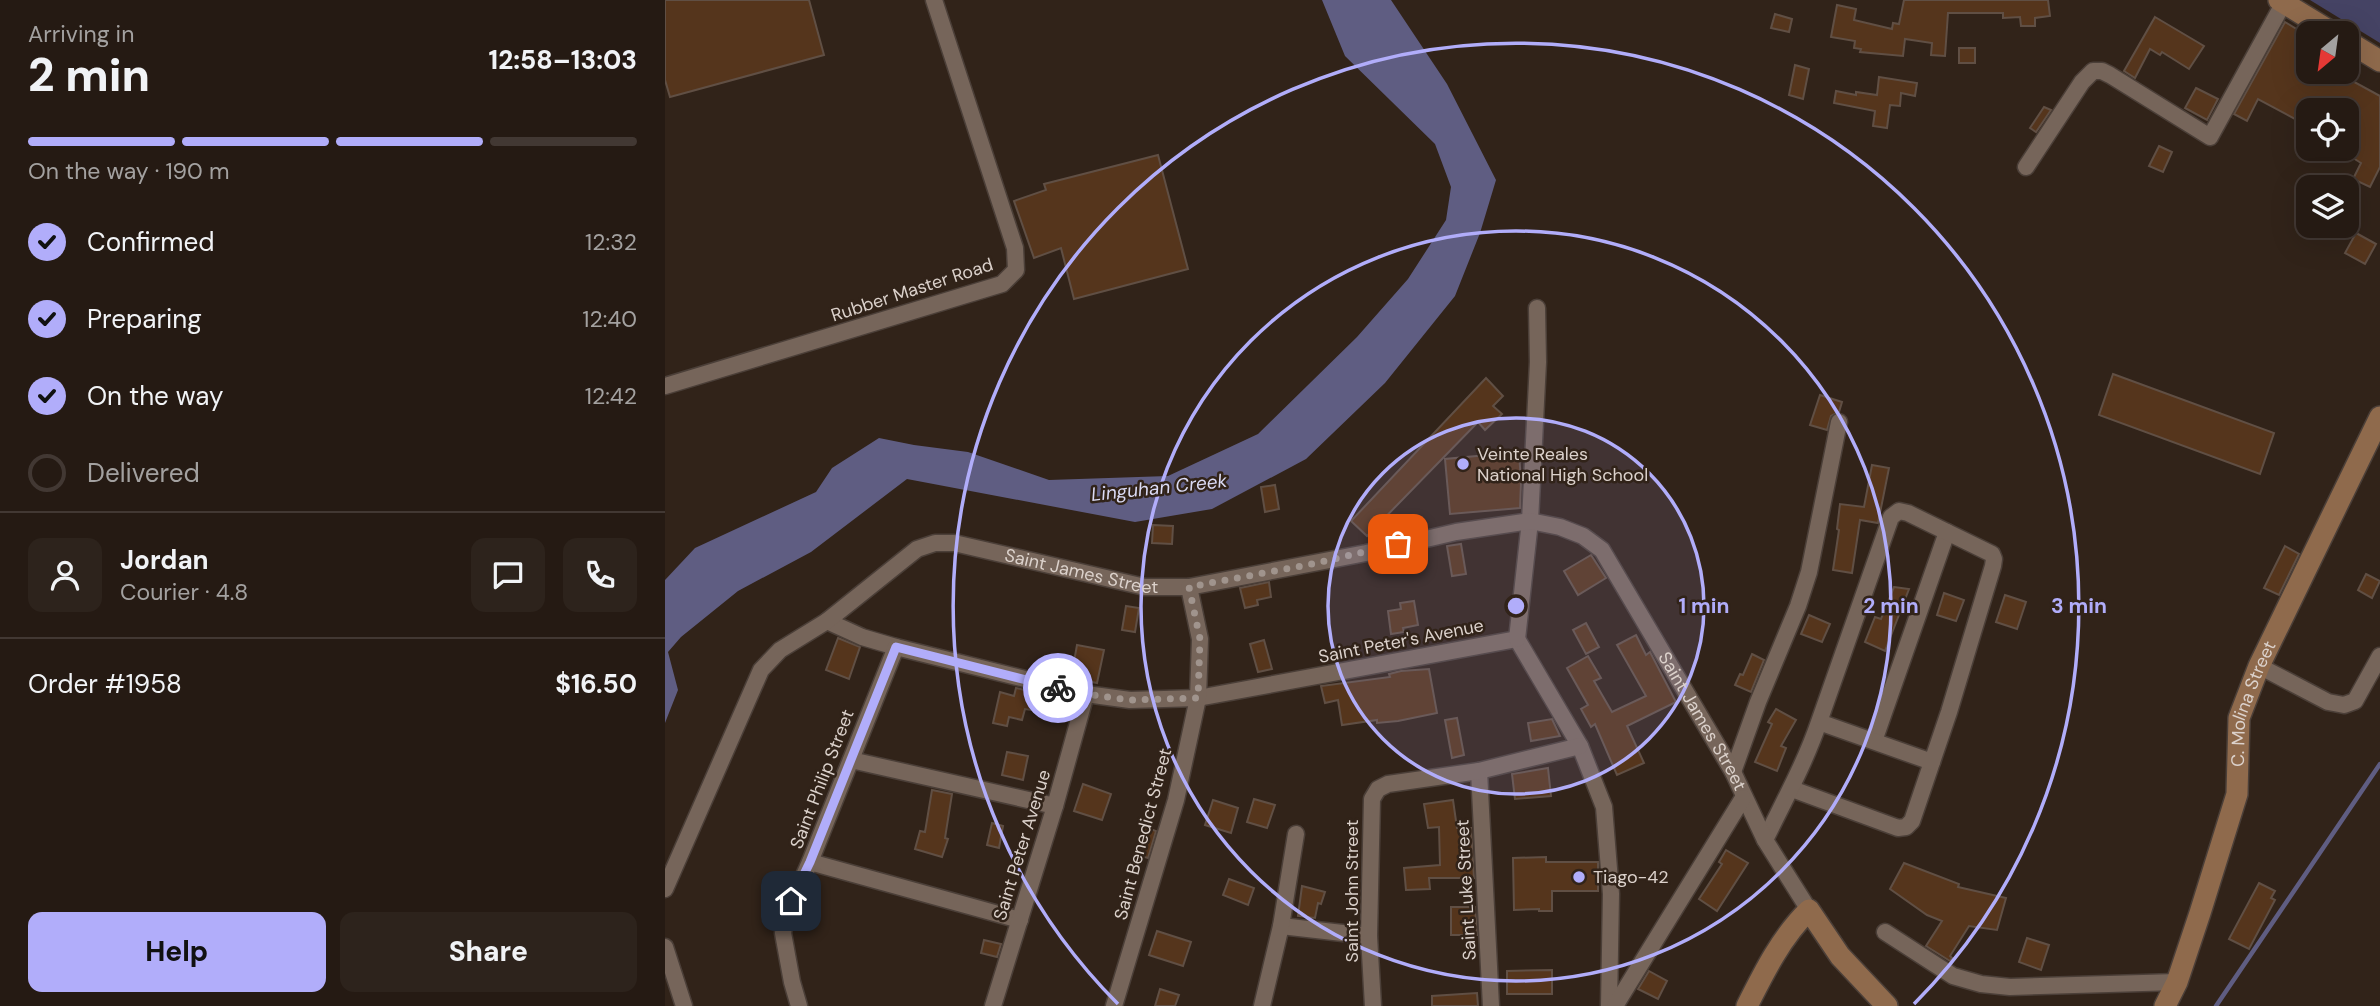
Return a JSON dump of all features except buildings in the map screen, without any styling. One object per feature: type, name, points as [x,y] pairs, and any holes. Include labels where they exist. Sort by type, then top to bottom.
[{"type":"street","name":"Rubber Master Road","points":[[665,386],[1002,284],[1016,270],[1015,248],[934,0]]},
{"type":"street","points":[[2026,167],[2093,71],[2110,75],[2210,137],[2281,2],[2313,21]]},
{"type":"street","points":[[2359,48],[2380,61]]},
{"type":"street","points":[[1537,308],[1538,362],[1530,521],[1517,639],[1580,746],[1604,807],[1611,894],[1612,1006]]},
{"type":"street","name":"C. Molina Street","points":[[2165,1006],[2177,982],[2237,794],[2239,718],[2259,666],[2380,417]]},
{"type":"street","points":[[1733,772],[1809,572],[1839,422]]},
{"type":"street","points":[[1765,840],[1792,789],[1819,722],[1891,517],[1899,511],[1908,513],[1992,554],[1994,559],[1949,712],[1912,821],[1906,827],[1898,828],[1792,789]]},
{"type":"street","name":"Saint James Street","points":[[665,889],[761,670],[780,650],[827,621],[917,550],[935,543],[954,543],[1145,587],[1189,587],[1366,553],[1456,532],[1530,521],[1560,527],[1583,536],[1602,550],[1733,772],[1765,840],[1809,910]]},
{"type":"street","points":[[1874,741],[1947,532]]},
{"type":"street","name":"Saint Benedict Street","points":[[1114,1006],[1176,800],[1198,698],[1200,639],[1189,587]]},
{"type":"street","points":[[827,621],[896,647],[1086,694],[1130,700],[1198,698]]},
{"type":"street","name":"Saint Peter's Avenue","points":[[1198,698],[1517,639]]},
{"type":"street","name":"Saint Philip Street","points":[[799,1006],[783,933],[791,901],[810,862],[896,647]]},
{"type":"street","points":[[2259,666],[2328,702],[2344,705],[2355,701],[2380,656]]},
{"type":"street","name":"Saint Peter Avenue","points":[[993,1006],[1055,806],[1086,694]]},
{"type":"street","points":[[1819,722],[1932,762]]},
{"type":"street","points":[[1479,771],[1580,746]]},
{"type":"street","points":[[851,760],[1055,806]]},
{"type":"street","name":"Saint John Street","points":[[1373,1006],[1369,936],[1372,799],[1378,789],[1388,784],[1479,771]]},
{"type":"street","name":"Saint Luke Street","points":[[1479,771],[1491,1006]]},
{"type":"street","points":[[1612,1006],[1743,798]]},
{"type":"street","points":[[1262,1006],[1281,926],[1296,834]]},
{"type":"street","points":[[810,862],[1020,920]]},
{"type":"street","points":[[1747,1006],[1784,940],[1809,910],[1840,956],[1887,1006]]},
{"type":"street","points":[[1281,926],[1369,936]]},
{"type":"street","points":[[1885,932],[1953,975],[1981,984],[2010,987],[2177,982]]},
{"type":"street","points":[[665,947],[684,1006]]},
{"type":"shaded area","points":[[2310,0],[2380,0],[2380,43],[2359,30],[2359,21],[2344,21]]},
{"type":"water","name":"Linguhan Creek","points":[[1322,0],[1391,0],[1447,84],[1496,180],[1480,233],[1455,296],[1385,383],[1306,459],[1212,509],[1135,522],[907,479],[811,552],[738,591],[681,637],[668,652],[678,690],[665,723],[665,580],[695,548],[816,492],[832,468],[879,438],[968,452],[1049,480],[1168,476],[1258,434],[1357,337],[1408,279],[1446,220],[1451,187],[1435,144],[1345,56]]},
{"type":"waterway","points":[[2216,1006],[2380,764]]},
{"type":"way so far","points":[[1058,688],[1130,700],[1198,698],[1200,639],[1189,587],[1366,553],[1398,544]]},
{"type":"place","name":"Veinte Reales National High School","points":[[1463,464]]},
{"type":"place","name":"Tiago-42","points":[[1579,877]]},
{"type":"route","points":[[791,901],[810,862],[896,647],[1058,688]]}]
